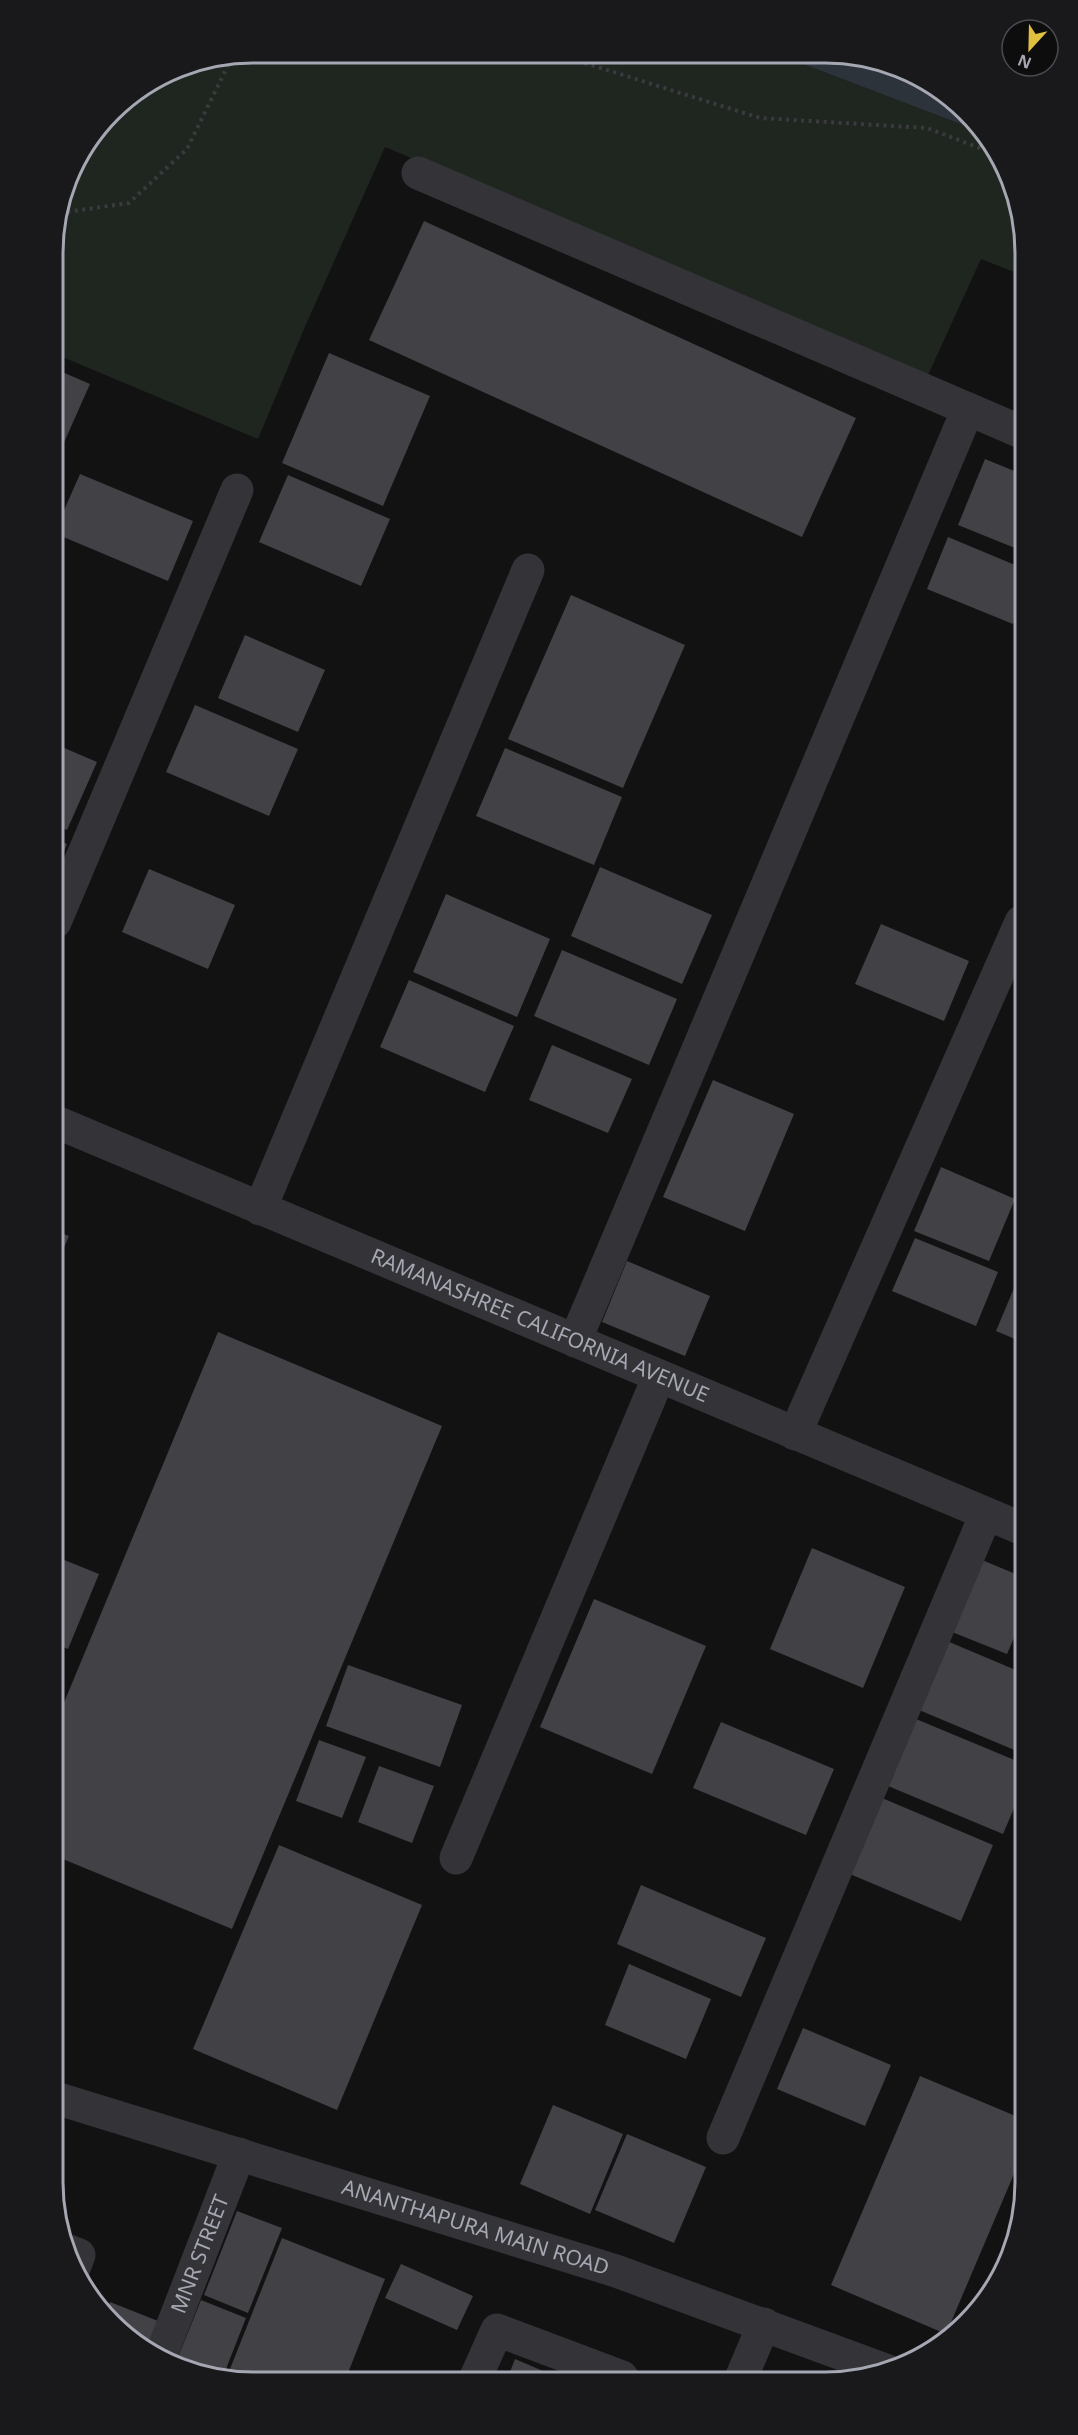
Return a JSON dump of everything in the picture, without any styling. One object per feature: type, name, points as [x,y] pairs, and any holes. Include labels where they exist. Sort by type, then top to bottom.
[{"type":"street","points":[[418,173],[1015,429]]},
{"type":"street","points":[[575,1341],[968,409]]},
{"type":"street","points":[[63,903],[237,490]]},
{"type":"street","points":[[260,1209],[528,570]]},
{"type":"street","points":[[795,1434],[1015,936]]},
{"type":"street","name":"RAMANASHREE CALIFORNIA AVENUE","points":[[63,1125],[1015,1526]]},
{"type":"street","points":[[456,1858],[658,1376]]},
{"type":"street","points":[[723,2138],[986,1514]]},
{"type":"street","name":"ANANTHAPURA MAIN ROAD","points":[[63,2100],[616,2271],[874,2366]]},
{"type":"street","name":"MNR STREET","points":[[164,2349],[239,2154]]},
{"type":"street","points":[[744,2372],[764,2324]]},
{"type":"street","points":[[478,2372],[496,2330],[609,2372]]},
{"type":"path","points":[[585,63],[759,118],[927,128],[984,150]]},
{"type":"path","points":[[68,212],[129,203],[187,149],[228,65]]},
{"type":"shaded area","points":[[253,63],[800,63],[966,126],[976,137],[989,158],[1001,181],[1009,204],[1013,229],[1015,272],[981,259],[928,375],[385,147],[258,439],[63,357],[63,241],[69,204],[77,181],[102,137],[128,110],[158,89],[181,77],[204,69]]},
{"type":"shaded area","points":[[800,63],[837,63],[886,73],[909,83],[941,102],[966,126]]},
{"type":"building","points":[[424,221],[856,418],[802,537],[369,340]]},
{"type":"building","points":[[329,353],[430,396],[383,506],[282,463]]},
{"type":"building","points":[[63,372],[90,384],[63,445]]},
{"type":"building","points":[[985,459],[1015,471],[1015,548],[958,525]]},
{"type":"building","points":[[80,474],[193,521],[168,581],[63,537],[63,513]]},
{"type":"building","points":[[288,475],[390,519],[361,586],[259,542]]},
{"type":"building","points":[[948,537],[1015,565],[1015,619],[1013,624],[927,589]]},
{"type":"building","points":[[571,595],[685,645],[623,788],[508,739]]},
{"type":"building","points":[[245,635],[325,670],[298,732],[218,698]]},
{"type":"building","points":[[195,705],[298,749],[269,816],[166,772]]},
{"type":"building","points":[[63,747],[97,762],[67,830],[63,828]]},
{"type":"building","points":[[505,748],[622,797],[594,865],[476,816]]},
{"type":"building","points":[[63,842],[67,844],[63,854]]},
{"type":"building","points":[[600,867],[712,915],[682,984],[571,936]]},
{"type":"building","points":[[149,869],[235,905],[208,969],[122,932]]},
{"type":"building","points":[[446,894],[550,939],[517,1017],[413,972]]},
{"type":"building","points":[[881,924],[969,961],[944,1021],[855,984]]},
{"type":"building","points":[[562,950],[677,999],[649,1065],[534,1016]]},
{"type":"building","points":[[409,980],[514,1026],[485,1092],[380,1047]]},
{"type":"building","points":[[552,1045],[632,1079],[608,1133],[529,1100]]},
{"type":"building","points":[[713,1080],[794,1114],[745,1231],[663,1197]]},
{"type":"building","points":[[941,1167],[1015,1199],[989,1261],[914,1231]]},
{"type":"building","points":[[63,1234],[69,1236],[63,1250]]},
{"type":"building","points":[[915,1238],[998,1272],[976,1326],[892,1291]]},
{"type":"building","points":[[627,1261],[710,1296],[685,1356],[602,1322]]},
{"type":"building","points":[[1015,1286],[1015,1339],[996,1331]]},
{"type":"building","points":[[218,1332],[442,1426],[232,1929],[63,1859],[63,1705]]},
{"type":"building","points":[[812,1548],[905,1587],[863,1688],[770,1649]]},
{"type":"building","points":[[63,1559],[99,1574],[68,1649],[63,1647]]},
{"type":"building","points":[[982,1560],[1015,1574],[1015,1636],[1007,1654],[952,1632]]},
{"type":"building","points":[[594,1599],[706,1646],[652,1774],[540,1727]]},
{"type":"building","points":[[947,1641],[1015,1670],[1015,1750],[919,1710]]},
{"type":"building","points":[[348,1665],[462,1705],[440,1767],[326,1726]]},
{"type":"building","points":[[916,1719],[1015,1760],[1015,1806],[1003,1834],[888,1786]]},
{"type":"building","points":[[721,1722],[834,1769],[806,1835],[693,1788]]},
{"type":"building","points":[[319,1740],[366,1757],[342,1818],[296,1801]]},
{"type":"building","points":[[379,1766],[434,1786],[412,1843],[358,1822]]},
{"type":"building","points":[[882,1798],[993,1845],[961,1921],[850,1874]]},
{"type":"building","points":[[279,1845],[422,1905],[337,2110],[193,2049]]},
{"type":"building","points":[[641,1885],[766,1938],[741,1997],[617,1944]]},
{"type":"building","points":[[629,1964],[711,1999],[686,2059],[605,2025]]},
{"type":"building","points":[[803,2028],[891,2065],[865,2126],[777,2089]]},
{"type":"building","points":[[920,2076],[1015,2116],[1015,2172],[950,2325],[941,2332],[831,2285]]},
{"type":"building","points":[[553,2105],[623,2134],[590,2214],[520,2184]]},
{"type":"building","points":[[627,2134],[706,2167],[674,2243],[595,2210]]},
{"type":"building","points":[[237,2211],[282,2228],[248,2313],[204,2295]]},
{"type":"building","points":[[282,2238],[385,2279],[348,2372],[230,2370]]},
{"type":"building","points":[[401,2264],[473,2296],[457,2330],[385,2298]]},
{"type":"building","points":[[201,2300],[246,2318],[226,2369],[192,2362],[179,2356]]},
{"type":"building","points":[[110,2302],[158,2321],[150,2341],[128,2325],[109,2305]]},
{"type":"building","points":[[515,2359],[545,2372],[510,2372]]}]
